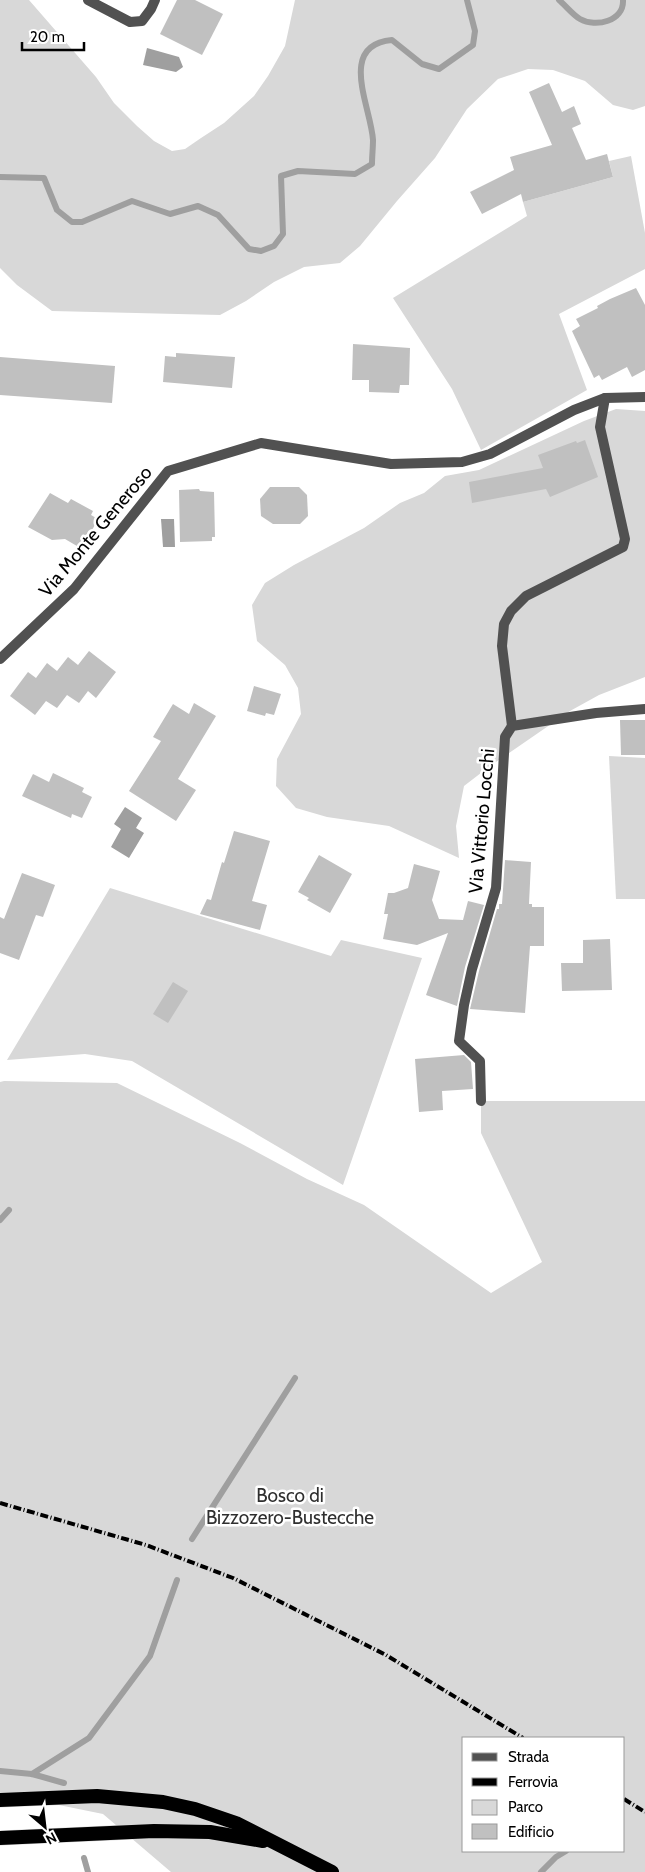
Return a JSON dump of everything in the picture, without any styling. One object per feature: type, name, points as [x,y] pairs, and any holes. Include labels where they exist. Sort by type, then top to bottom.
[{"type":"highway","points":[[0,1800],[97,1796],[163,1802],[195,1809],[236,1822],[332,1872]]},
{"type":"highway","points":[[0,1838],[154,1831],[210,1832],[279,1844]]},
{"type":"street","points":[[88,0],[130,22],[142,21],[152,9],[155,0]]},
{"type":"street","name":"Via Monte Generoso","points":[[0,659],[74,589],[168,471],[261,443],[391,464],[462,462],[490,454],[574,410],[605,398],[645,397]]},
{"type":"street","points":[[512,726],[502,646],[504,624],[511,611],[526,596],[623,547],[625,539],[600,427],[605,398]]},
{"type":"street","name":"Via Vittorio Locchi","points":[[481,1101],[480,1061],[459,1041],[472,969],[496,888],[505,737],[512,726],[596,713],[645,709]]},
{"type":"green space","points":[[0,0],[29,0],[96,77],[114,103],[154,141],[172,151],[185,149],[224,123],[254,96],[285,46],[295,0],[645,0],[645,106],[633,110],[613,105],[585,81],[553,70],[528,69],[498,79],[467,109],[435,158],[360,246],[340,263],[304,267],[274,282],[246,301],[220,315],[52,311],[17,285],[0,268]]},
{"type":"green space","points":[[631,156],[645,233],[645,269],[559,314],[587,390],[481,450],[452,389],[393,298],[527,216],[523,202],[613,177],[609,161]]},
{"type":"green space","points":[[616,409],[645,411],[645,677],[599,695],[570,711],[464,786],[456,826],[459,858],[389,826],[327,817],[296,808],[276,786],[277,759],[301,714],[298,688],[285,665],[257,641],[252,605],[265,583],[294,565],[364,528],[400,503],[424,493],[445,476],[479,470],[584,421]]},
{"type":"green space","points":[[609,756],[645,758],[645,899],[616,899]]},
{"type":"green space","points":[[110,888],[331,956],[341,940],[422,958],[343,1185],[132,1061],[85,1054],[7,1060]]},
{"type":"green space","name":"Bosco di Bizzozero-Bustecche","points":[[0,1082],[117,1083],[240,1143],[307,1179],[364,1205],[491,1293],[542,1262],[481,1133],[481,1101],[645,1101],[645,1872],[171,1872],[103,1814],[0,1793]]},
{"type":"shaded area","points":[[147,48],[179,57],[183,67],[176,72],[143,65]]},
{"type":"shaded area","points":[[161,519],[174,519],[175,547],[163,547]]},
{"type":"shaded area","points":[[125,807],[142,818],[136,828],[144,833],[129,858],[111,847],[121,829],[114,824]]},
{"type":"building","points":[[177,0],[195,0],[223,14],[202,55],[160,34]]},
{"type":"building","points":[[549,83],[562,112],[574,106],[581,124],[572,128],[586,160],[607,154],[613,177],[523,202],[521,194],[482,214],[470,192],[514,170],[510,157],[552,145],[529,92]]},
{"type":"building","points":[[636,288],[645,305],[645,370],[632,377],[627,367],[602,380],[599,375],[594,378],[572,331],[580,326],[576,319],[598,308],[597,306],[610,299]]},
{"type":"building","points":[[353,344],[410,348],[409,385],[400,385],[399,393],[369,392],[369,380],[352,380]]},
{"type":"building","points":[[176,353],[235,357],[232,388],[163,382],[165,356],[176,357]]},
{"type":"building","points":[[0,357],[115,366],[112,403],[0,395]]},
{"type":"building","points":[[585,440],[598,477],[550,497],[546,489],[472,503],[469,482],[543,468],[538,455],[576,441],[577,443]]},
{"type":"building","points":[[270,487],[299,487],[307,495],[308,516],[300,524],[273,524],[261,516],[260,499]]},
{"type":"building","points":[[199,489],[200,491],[214,492],[215,537],[212,537],[212,541],[180,542],[179,490]]},
{"type":"building","points":[[50,493],[68,503],[71,499],[93,511],[91,515],[98,519],[82,549],[65,539],[52,540],[28,527]]},
{"type":"building","points":[[89,651],[116,672],[96,698],[88,691],[79,703],[67,695],[57,708],[46,701],[35,715],[10,696],[28,672],[36,678],[47,663],[57,671],[68,657],[78,665]]},
{"type":"building","points":[[254,686],[281,694],[274,715],[266,713],[265,716],[247,711]]},
{"type":"building","points":[[194,703],[216,716],[178,779],[196,790],[176,821],[129,791],[161,741],[153,737],[173,704],[189,714]]},
{"type":"building","points":[[620,720],[645,720],[645,755],[621,755]]},
{"type":"building","points":[[53,773],[84,788],[82,792],[92,797],[82,818],[72,814],[71,818],[22,796],[33,774],[49,782]]},
{"type":"building","points":[[234,831],[270,841],[252,901],[267,905],[260,930],[200,914],[207,899],[211,900],[222,862],[224,863]]},
{"type":"building","points":[[319,855],[352,874],[330,913],[307,900],[309,898],[298,892]]},
{"type":"building","points":[[505,860],[531,862],[529,904],[532,904],[532,907],[544,907],[544,946],[530,946],[525,1013],[470,1009],[497,909],[499,909],[499,904],[502,904]]},
{"type":"building","points":[[414,864],[440,871],[432,900],[439,919],[463,920],[468,901],[484,905],[465,967],[457,1006],[426,995],[448,933],[417,945],[383,939],[388,914],[384,914],[388,893],[408,888]]},
{"type":"building","points":[[22,873],[55,885],[43,917],[36,915],[19,960],[0,953],[0,917],[4,919]]},
{"type":"building","points":[[610,939],[612,990],[562,991],[561,963],[583,963],[583,940]]},
{"type":"building","points":[[173,982],[188,991],[168,1023],[153,1014]]},
{"type":"building","points":[[464,1055],[471,1062],[473,1089],[442,1091],[443,1110],[419,1112],[415,1059]]},
{"type":"waterway","points":[[0,177],[44,178],[57,210],[72,222],[82,222],[132,201],[170,214],[198,206],[218,215],[249,249],[261,251],[274,246],[283,234],[281,176],[298,171],[355,174],[372,164],[373,140],[361,80],[361,65],[366,53],[375,44],[392,40],[422,64],[439,69],[473,45],[475,31],[467,0]]},
{"type":"waterway","points":[[559,0],[580,19],[594,23],[614,18],[619,13],[623,0]]},
{"type":"waterway","points":[[0,1220],[9,1210]]},
{"type":"waterway","points":[[192,1539],[295,1378]]},
{"type":"waterway","points":[[32,1774],[89,1738],[150,1656],[177,1580]]},
{"type":"waterway","points":[[0,1771],[32,1774],[64,1783]]},
{"type":"waterway","points":[[541,1872],[556,1857],[564,1852]]},
{"type":"waterway","points":[[84,1858],[88,1872]]},
{"type":"railway","points":[[0,1503],[146,1545],[233,1578],[386,1655],[521,1737]]},
{"type":"railway","points":[[625,1800],[645,1812]]}]
